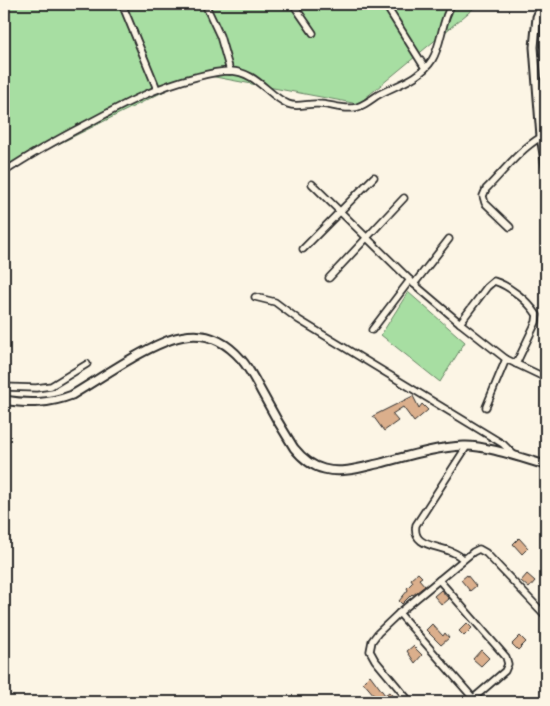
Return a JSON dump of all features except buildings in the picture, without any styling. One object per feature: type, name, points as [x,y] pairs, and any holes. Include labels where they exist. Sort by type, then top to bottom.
[{"type":"street","points":[[122,4],[157,89]]},
{"type":"street","points":[[205,4],[220,36],[230,71]]},
{"type":"street","points":[[293,4],[313,33]]},
{"type":"street","points":[[385,4],[425,68]]},
{"type":"street","points":[[4,172],[50,144],[128,102],[173,82],[202,75],[230,71],[246,75],[262,83],[290,105],[317,104],[354,108],[404,83],[425,68],[432,60],[436,51],[443,25],[452,4]]},
{"type":"street","points":[[543,4],[537,17],[534,47],[546,166]]},
{"type":"street","points":[[510,227],[486,203],[483,196],[486,189],[520,153],[542,137]]},
{"type":"street","points":[[303,249],[374,177]]},
{"type":"street","points":[[312,184],[412,282],[460,323],[506,359],[546,378]]},
{"type":"street","points":[[330,278],[404,198]]},
{"type":"street","points":[[372,330],[448,239]]},
{"type":"street","points":[[460,323],[487,287],[494,281],[502,284],[532,308],[537,315],[536,322],[516,364]]},
{"type":"street","points":[[255,297],[275,302],[299,320],[503,444],[514,456]]},
{"type":"street","points":[[4,400],[30,403],[57,401],[72,395],[153,347],[172,338],[197,335],[209,337],[220,342],[241,358],[294,448],[301,457],[312,465],[337,471],[354,470],[427,451],[467,446],[546,465]]},
{"type":"street","points":[[486,407],[506,359]]},
{"type":"street","points":[[4,386],[36,388],[51,386],[87,364]]},
{"type":"street","points":[[463,559],[453,551],[424,543],[418,539],[415,532],[416,525],[467,446]]},
{"type":"street","points":[[410,702],[374,660],[370,651],[372,642],[378,633],[399,613],[472,552],[479,549],[486,553],[546,616]]},
{"type":"street","points":[[399,613],[471,700],[505,671],[508,664],[506,657],[439,580]]},
{"type":"green space","points":[[4,4],[479,4],[358,104],[199,74],[4,171]]},
{"type":"green space","points":[[408,292],[465,342],[440,382],[381,335]]}]
